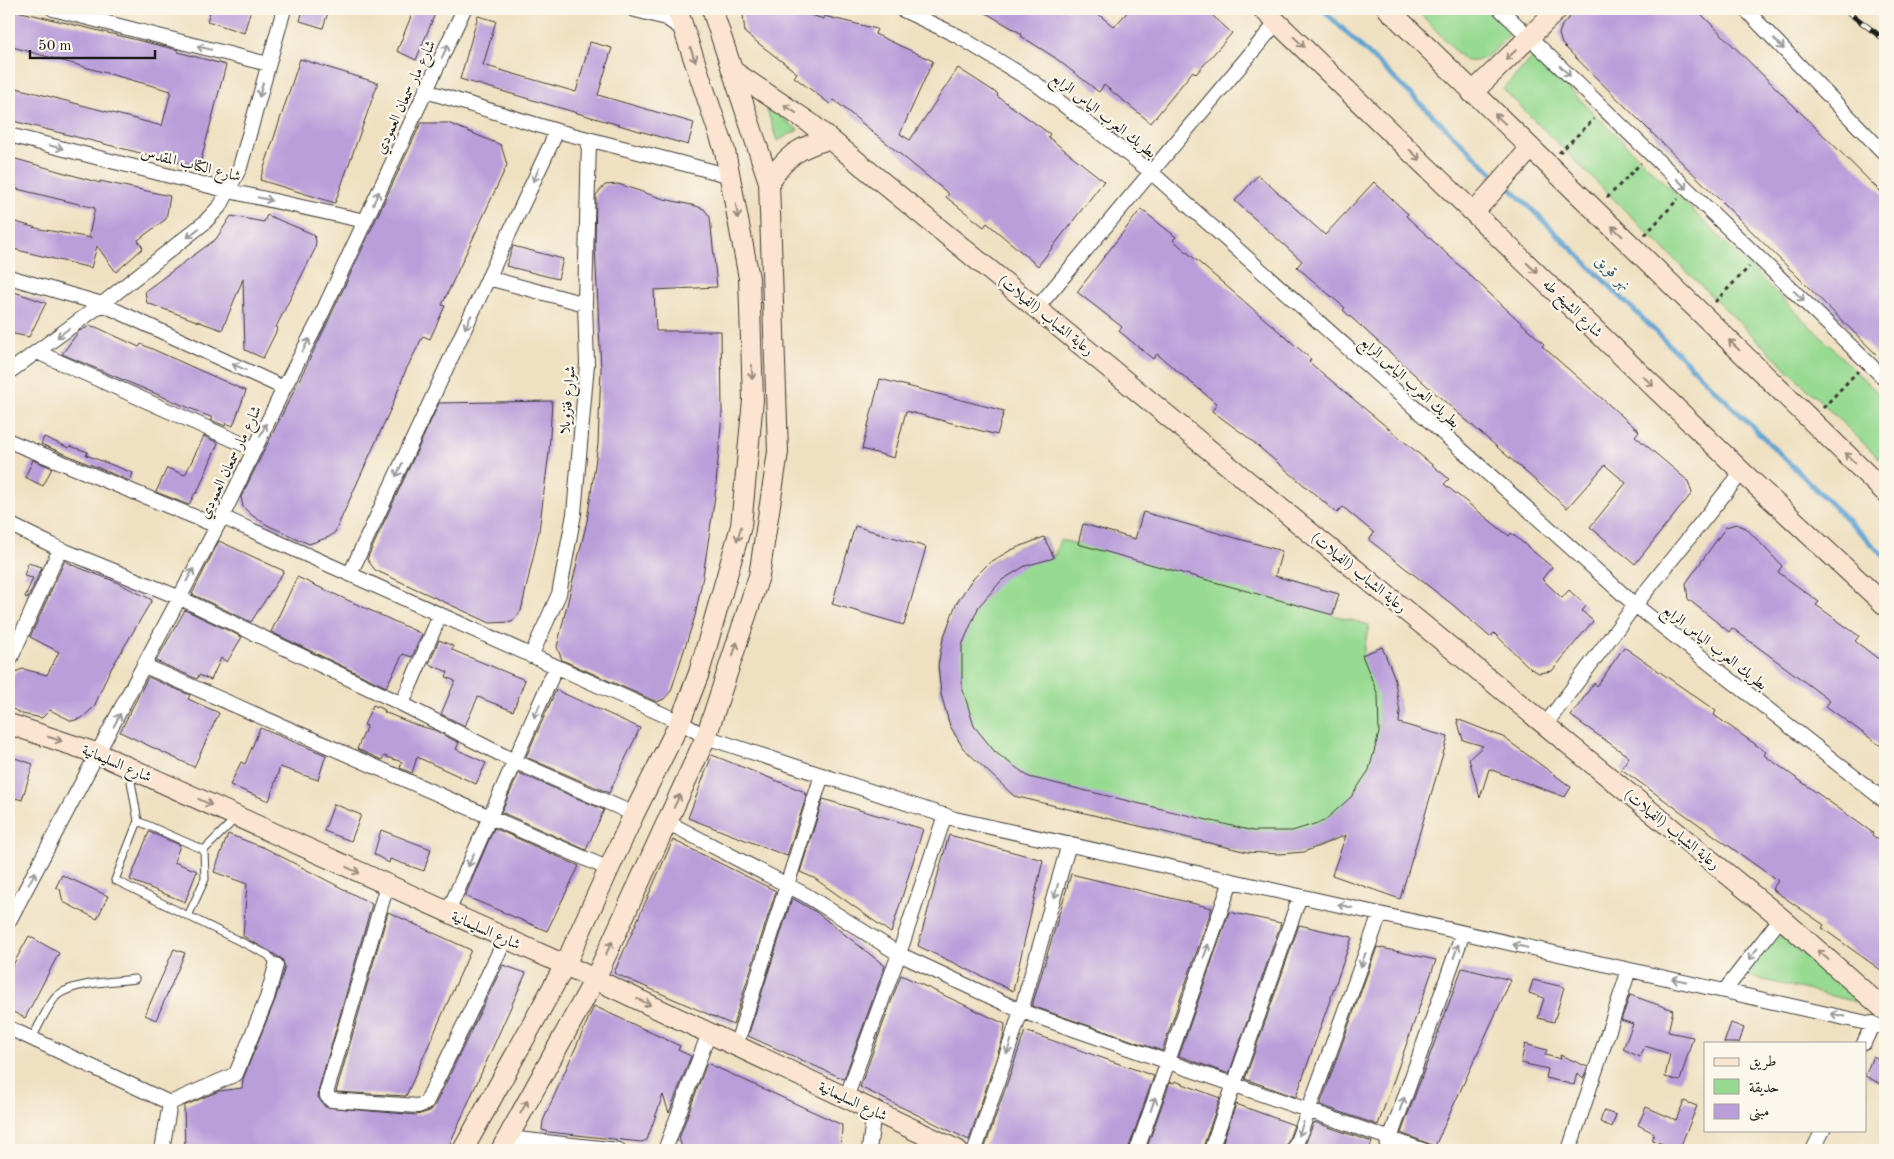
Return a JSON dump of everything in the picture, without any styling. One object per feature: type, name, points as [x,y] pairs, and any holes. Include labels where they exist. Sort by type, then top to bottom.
[{"type":"main road","points":[[463,1150],[565,965],[634,814],[680,722],[699,673],[742,517],[753,400],[749,278],[731,176],[717,123],[677,9]]},
{"type":"main road","points":[[504,1144],[594,979],[706,737],[758,576],[778,452],[769,182],[712,9]]},
{"type":"main road","name":"شارع الشيخ طه","points":[[1263,9],[1742,472],[1885,605]]},
{"type":"main road","points":[[1388,9],[1885,492]]},
{"type":"main road","points":[[1472,92],[1558,9]]},
{"type":"main road","name":"رعاية الشباب (الفيلات)","points":[[733,71],[829,139],[1781,918],[1881,1020]]},
{"type":"main road","points":[[769,182],[781,163],[804,146],[829,139]]},
{"type":"main road","points":[[1474,212],[1531,148]]},
{"type":"main road","name":"شارع السليمانية","points":[[9,724],[99,754],[129,767],[565,965],[957,1150]]},
{"type":"street","points":[[53,9],[268,64]]},
{"type":"street","points":[[9,372],[102,304],[204,223],[221,205],[240,168],[284,9]]},
{"type":"street","name":"شارع مار سمعان العمودي","points":[[9,919],[99,754],[145,666],[178,597],[219,522],[317,324],[464,9]]},
{"type":"street","points":[[632,9],[666,18],[684,30]]},
{"type":"street","name":"بطريك العرب الياس الرابع","points":[[901,9],[958,36],[1035,83],[1151,172],[1635,605],[1885,801]]},
{"type":"street","points":[[1500,9],[1885,379]]},
{"type":"street","points":[[1745,9],[1885,154]]},
{"type":"street","points":[[1037,308],[1278,22]]},
{"type":"street","points":[[426,91],[589,140],[731,176]]},
{"type":"street","points":[[350,574],[557,131]]},
{"type":"street","name":"شارع الكتاب المقدس","points":[[9,135],[229,191],[365,221]]},
{"type":"street","name":"شوارع فنزويلا","points":[[531,656],[559,594],[574,514],[587,364],[585,304],[589,140]]},
{"type":"street","points":[[9,276],[102,304],[284,388]]},
{"type":"street","points":[[488,278],[585,304]]},
{"type":"street","points":[[37,352],[254,449]]},
{"type":"street","points":[[9,441],[350,574],[680,722],[706,737],[945,815],[1629,970],[1881,1020],[1865,1042]]},
{"type":"street","points":[[1545,724],[1635,605],[1742,472]]},
{"type":"street","points":[[9,524],[60,549],[178,597],[402,704],[514,761],[634,814]]},
{"type":"street","points":[[9,662],[60,549]]},
{"type":"street","points":[[402,704],[440,615]]},
{"type":"street","points":[[145,666],[609,869]]},
{"type":"street","points":[[448,912],[556,667]]},
{"type":"street","points":[[736,1046],[822,775]]},
{"type":"street","points":[[846,1098],[899,954],[945,815]]},
{"type":"street","points":[[667,822],[788,886],[899,954],[1021,1011],[1308,1110],[1388,1144],[1423,1150]]},
{"type":"street","points":[[975,1150],[1021,1011],[1069,844]]},
{"type":"street","points":[[1137,1150],[1231,881]]},
{"type":"street","points":[[387,885],[327,1090],[327,1096],[331,1100],[418,1106],[426,1103],[506,938]]},
{"type":"street","points":[[1211,1150],[1300,896]]},
{"type":"street","points":[[1294,1150],[1380,914]]},
{"type":"street","points":[[1725,990],[1781,918]]},
{"type":"street","points":[[1388,1144],[1463,933]]},
{"type":"street","points":[[9,1028],[170,1103],[236,1074],[266,998],[276,965]]},
{"type":"street","points":[[1569,1150],[1629,970]]},
{"type":"street","points":[[665,1150],[709,1033]]},
{"type":"street","points":[[162,1150],[170,1103]]},
{"type":"street","points":[[869,1150],[874,1111]]},
{"type":"street","points":[[1813,1150],[1822,1132]]},
{"type":"street","points":[[504,1144],[619,1150]]},
{"type":"lane","points":[[129,767],[138,821],[115,880],[268,955],[276,965]]},
{"type":"lane","points":[[188,916],[205,879],[204,850],[238,817]]},
{"type":"lane","points":[[138,821],[204,850]]},
{"type":"lane","points":[[32,1038],[57,995],[70,989],[90,984],[135,980]]},
{"type":"path","points":[[1548,164],[1604,110]]},
{"type":"path","points":[[1596,210],[1650,154]]},
{"type":"path","points":[[1633,247],[1687,189]]},
{"type":"path","points":[[1703,314],[1758,258]]},
{"type":"path","points":[[1811,420],[1867,362]]},
{"type":"green space","points":[[1416,9],[1488,9],[1512,32],[1484,58],[1471,61],[1464,60]]},
{"type":"green space","points":[[1535,55],[1885,400],[1885,464],[1686,271],[1503,89]]},
{"type":"green space","points":[[766,106],[798,130],[777,141]]},
{"type":"green space","points":[[1143,512],[1282,551],[1275,576],[1339,594],[1333,615],[1369,625],[1363,655],[1382,647],[1394,676],[1400,712],[1354,823],[1333,841],[1304,852],[1279,854],[1247,852],[1014,796],[963,748],[950,726],[941,694],[938,665],[943,639],[956,604],[971,581],[989,563],[1011,550],[1044,537],[1054,557],[1060,540],[1078,544],[1083,524],[1135,539]]},
{"type":"green space","points":[[1776,932],[1865,1004],[1747,976],[1743,973]]},
{"type":"building","points":[[9,9],[178,50],[178,52],[226,65],[201,160],[197,165],[188,165],[9,120],[9,86],[162,126],[171,91],[9,46]]},
{"type":"building","points":[[211,9],[251,9],[244,33],[207,21]]},
{"type":"building","points":[[303,9],[329,9],[323,28],[300,21]]},
{"type":"building","points":[[414,9],[437,9],[416,60],[397,51]]},
{"type":"building","points":[[747,9],[790,9],[824,19],[824,16],[877,29],[875,34],[933,61],[900,134],[910,140],[958,68],[998,94],[997,96],[1050,134],[1048,137],[1104,181],[1038,266],[987,223],[984,227],[946,197],[949,194],[834,100],[830,104],[794,77],[797,73],[745,33],[743,15]]},
{"type":"building","points":[[979,9],[1092,9],[1114,27],[1130,9],[1205,9],[1232,33],[1196,74],[1193,71],[1151,123],[1104,85],[1099,92],[1054,57],[1021,36],[1022,34]]},
{"type":"building","points":[[1577,9],[1696,9],[1885,196],[1885,363],[1562,44],[1559,34],[1562,25]]},
{"type":"building","points":[[478,16],[496,21],[483,65],[576,92],[590,42],[612,48],[598,95],[694,123],[688,145],[460,79]]},
{"type":"building","points":[[300,59],[378,83],[335,203],[260,180]]},
{"type":"building","points":[[421,123],[448,123],[501,145],[507,165],[442,305],[445,306],[430,339],[423,336],[405,372],[392,406],[335,532],[329,537],[309,544],[269,526],[253,516],[243,507],[241,497],[325,328]]},
{"type":"building","points":[[9,157],[100,183],[100,181],[170,196],[166,219],[138,240],[143,248],[116,272],[97,246],[91,268],[9,248],[9,220],[40,229],[91,238],[89,235],[95,208],[9,187]]},
{"type":"building","points":[[1258,175],[1325,235],[1374,182],[1408,214],[1406,216],[1544,344],[1542,346],[1639,431],[1635,436],[1688,481],[1692,493],[1635,564],[1590,527],[1626,483],[1605,465],[1567,508],[1343,310],[1345,308],[1297,267],[1302,261],[1235,201]]},
{"type":"building","points":[[618,184],[664,199],[696,206],[704,209],[710,217],[717,287],[654,290],[656,331],[721,331],[722,413],[715,496],[703,576],[695,616],[671,691],[664,699],[657,702],[562,660],[557,647],[587,521],[598,444],[601,369],[595,247],[596,195],[605,185]]},
{"type":"building","points":[[1141,209],[1176,237],[1173,240],[1311,359],[1309,362],[1449,479],[1444,484],[1509,536],[1511,533],[1552,567],[1542,579],[1562,598],[1569,590],[1586,606],[1582,611],[1593,621],[1552,671],[1539,673],[1531,669],[1494,633],[1490,637],[1453,605],[1369,540],[1374,533],[1343,507],[1337,513],[1246,436],[1212,411],[1217,404],[1157,354],[1153,359],[1119,331],[1122,327],[1077,292]]},
{"type":"building","points":[[267,215],[314,235],[316,241],[315,249],[276,327],[278,328],[263,358],[245,350],[243,279],[222,330],[147,303],[145,291],[216,239],[231,216],[264,222]]},
{"type":"building","points":[[513,246],[563,259],[558,279],[506,266]]},
{"type":"building","points":[[9,290],[46,303],[29,337],[9,333]]},
{"type":"building","points":[[90,326],[139,347],[141,344],[246,391],[233,426],[226,423],[225,426],[211,420],[213,418],[62,354],[79,331]]},
{"type":"building","points":[[880,379],[1004,411],[997,435],[906,411],[894,458],[862,449]]},
{"type":"building","points":[[552,401],[549,452],[539,531],[521,611],[512,622],[490,623],[375,570],[367,559],[439,403]]},
{"type":"building","points":[[204,436],[218,443],[197,493],[195,493],[189,505],[156,492],[167,468],[185,475]]},
{"type":"building","points":[[44,437],[69,448],[70,446],[88,452],[86,455],[133,473],[130,481],[41,444]]},
{"type":"building","points":[[33,460],[52,468],[43,486],[25,477]]},
{"type":"building","points":[[1143,512],[1282,551],[1275,576],[1339,594],[1333,615],[1078,544],[1083,524],[1135,539]]},
{"type":"building","points":[[1736,524],[1746,528],[1782,566],[1778,572],[1819,602],[1816,605],[1859,636],[1855,641],[1885,664],[1885,749],[1826,706],[1830,701],[1732,628],[1729,632],[1688,599],[1686,583],[1726,527]]},
{"type":"building","points":[[855,526],[926,547],[904,625],[832,604]]},
{"type":"building","points":[[1044,537],[1054,558],[1025,566],[1002,580],[979,606],[962,645],[962,687],[974,726],[995,752],[1029,777],[1253,831],[1292,831],[1324,821],[1351,797],[1369,770],[1379,733],[1378,695],[1362,655],[1382,647],[1394,676],[1400,712],[1399,723],[1448,737],[1400,899],[1332,875],[1346,835],[1304,852],[1279,854],[1247,852],[1014,796],[963,748],[950,726],[941,694],[938,665],[943,639],[956,604],[971,581],[989,563],[1011,550]]},
{"type":"building","points":[[219,541],[284,571],[251,622],[192,594]]},
{"type":"building","points":[[65,560],[72,565],[114,581],[152,600],[108,674],[94,707],[82,718],[72,721],[50,710],[42,718],[22,714],[9,707],[9,685],[15,672],[23,669],[47,675],[59,652],[30,637]]},
{"type":"building","points":[[28,563],[42,567],[28,598],[25,597],[33,578],[24,576]]},
{"type":"building","points":[[297,577],[422,634],[412,657],[403,654],[386,687],[271,632]]},
{"type":"building","points":[[185,610],[242,637],[227,662],[221,658],[211,680],[199,675],[197,679],[156,661]]},
{"type":"building","points":[[439,640],[453,646],[452,650],[525,680],[513,711],[478,697],[465,726],[441,714],[455,681],[446,677],[448,672],[429,664]]},
{"type":"building","points":[[1624,647],[1716,711],[1714,715],[1766,752],[1764,755],[1873,833],[1872,835],[1885,845],[1885,973],[1822,928],[1824,925],[1772,889],[1778,881],[1621,769],[1629,757],[1571,716],[1594,683],[1597,686]]},
{"type":"building","points":[[148,677],[190,695],[188,699],[219,713],[194,767],[120,732]]},
{"type":"building","points":[[556,690],[640,728],[609,793],[526,757]]},
{"type":"building","points":[[373,705],[385,710],[384,712],[434,730],[459,743],[456,749],[486,763],[476,784],[417,757],[412,773],[400,768],[402,762],[384,756],[382,760],[357,749],[367,726],[364,725]]},
{"type":"building","points":[[1457,719],[1503,737],[1571,787],[1565,797],[1489,769],[1480,798],[1469,759],[1483,746],[1463,740]]},
{"type":"building","points":[[260,728],[326,755],[318,780],[280,767],[269,801],[230,785],[241,762],[245,764]]},
{"type":"building","points":[[712,755],[807,794],[787,856],[688,818]]},
{"type":"building","points":[[9,756],[33,764],[22,800],[9,796]]},
{"type":"building","points":[[519,773],[604,810],[586,850],[501,812]]},
{"type":"building","points":[[823,799],[923,829],[891,933],[814,878],[800,872]]},
{"type":"building","points":[[334,804],[361,815],[351,841],[324,831]]},
{"type":"building","points":[[494,828],[579,866],[547,931],[465,896]]},
{"type":"building","points":[[381,830],[431,849],[424,871],[390,859],[389,863],[374,854]]},
{"type":"building","points":[[149,832],[180,845],[174,862],[197,871],[185,902],[130,880]]},
{"type":"building","points":[[228,834],[265,848],[372,904],[319,1088],[318,1097],[325,1107],[417,1115],[430,1111],[434,1107],[503,965],[526,973],[447,1150],[185,1150],[184,1106],[219,1091],[242,1088],[243,1079],[275,1000],[285,967],[282,959],[243,936],[247,884],[214,872]]},
{"type":"building","points":[[949,835],[1043,860],[1013,991],[918,946]]},
{"type":"building","points":[[673,840],[776,891],[733,1025],[614,973]]},
{"type":"building","points":[[1071,874],[1212,908],[1162,1051],[1032,1006]]},
{"type":"building","points":[[62,875],[108,896],[97,919],[63,902],[60,889],[56,887]]},
{"type":"building","points":[[792,898],[816,912],[885,966],[844,1079],[748,1036]]},
{"type":"building","points":[[388,912],[471,950],[406,1096],[336,1092]]},
{"type":"building","points":[[1229,912],[1281,923],[1229,1074],[1179,1056]]},
{"type":"building","points":[[1299,925],[1352,937],[1296,1097],[1245,1079]]},
{"type":"building","points":[[29,936],[59,953],[25,1018],[9,1010],[9,972]]},
{"type":"building","points":[[1377,947],[1436,960],[1378,1125],[1320,1105]]},
{"type":"building","points":[[174,949],[185,953],[156,1020],[145,1015]]},
{"type":"building","points":[[1462,968],[1511,980],[1435,1146],[1401,1133]]},
{"type":"building","points":[[901,975],[1005,1024],[1003,1038],[969,1140],[860,1087]]},
{"type":"building","points":[[1533,980],[1564,987],[1554,1022],[1538,1018],[1544,998],[1529,993]]},
{"type":"building","points":[[1630,995],[1673,1010],[1668,1032],[1693,1037],[1680,1081],[1665,1077],[1670,1054],[1645,1046],[1640,1057],[1623,1049],[1633,1024],[1621,1020]]},
{"type":"building","points":[[594,1006],[680,1046],[678,1050],[691,1056],[669,1113],[663,1095],[647,1140],[641,1142],[542,1130],[543,1121]]},
{"type":"building","points":[[1731,1023],[1744,1028],[1739,1042],[1724,1042]]},
{"type":"building","points":[[1025,1031],[1154,1076],[1128,1150],[984,1150]]},
{"type":"building","points":[[1525,1044],[1547,1050],[1545,1055],[1561,1059],[1560,1055],[1588,1067],[1583,1079],[1577,1073],[1574,1085],[1546,1078],[1548,1069],[1521,1063]]},
{"type":"building","points":[[1873,1056],[1885,1062],[1885,1086],[1866,1076]]},
{"type":"building","points":[[707,1063],[842,1125],[841,1150],[693,1150],[682,1147],[679,1138]]},
{"type":"building","points":[[1175,1081],[1220,1098],[1202,1150],[1146,1150],[1170,1082],[1174,1083]]},
{"type":"building","points":[[1684,1101],[1697,1106],[1679,1150],[1652,1140],[1654,1133],[1638,1125],[1646,1107],[1676,1120]]},
{"type":"building","points":[[1236,1104],[1294,1125],[1285,1150],[1220,1150]]},
{"type":"building","points":[[1604,1111],[1616,1115],[1612,1127],[1600,1122]]},
{"type":"building","points":[[1314,1122],[1372,1142],[1369,1150],[1303,1150]]},
{"type":"waterway","name":"نهر قويق","points":[[1322,9],[1498,178]]},
{"type":"waterway","name":"نهر قويق","points":[[1505,183],[1885,557]]},
{"type":"railway","points":[[1844,9],[1885,40]]}]
